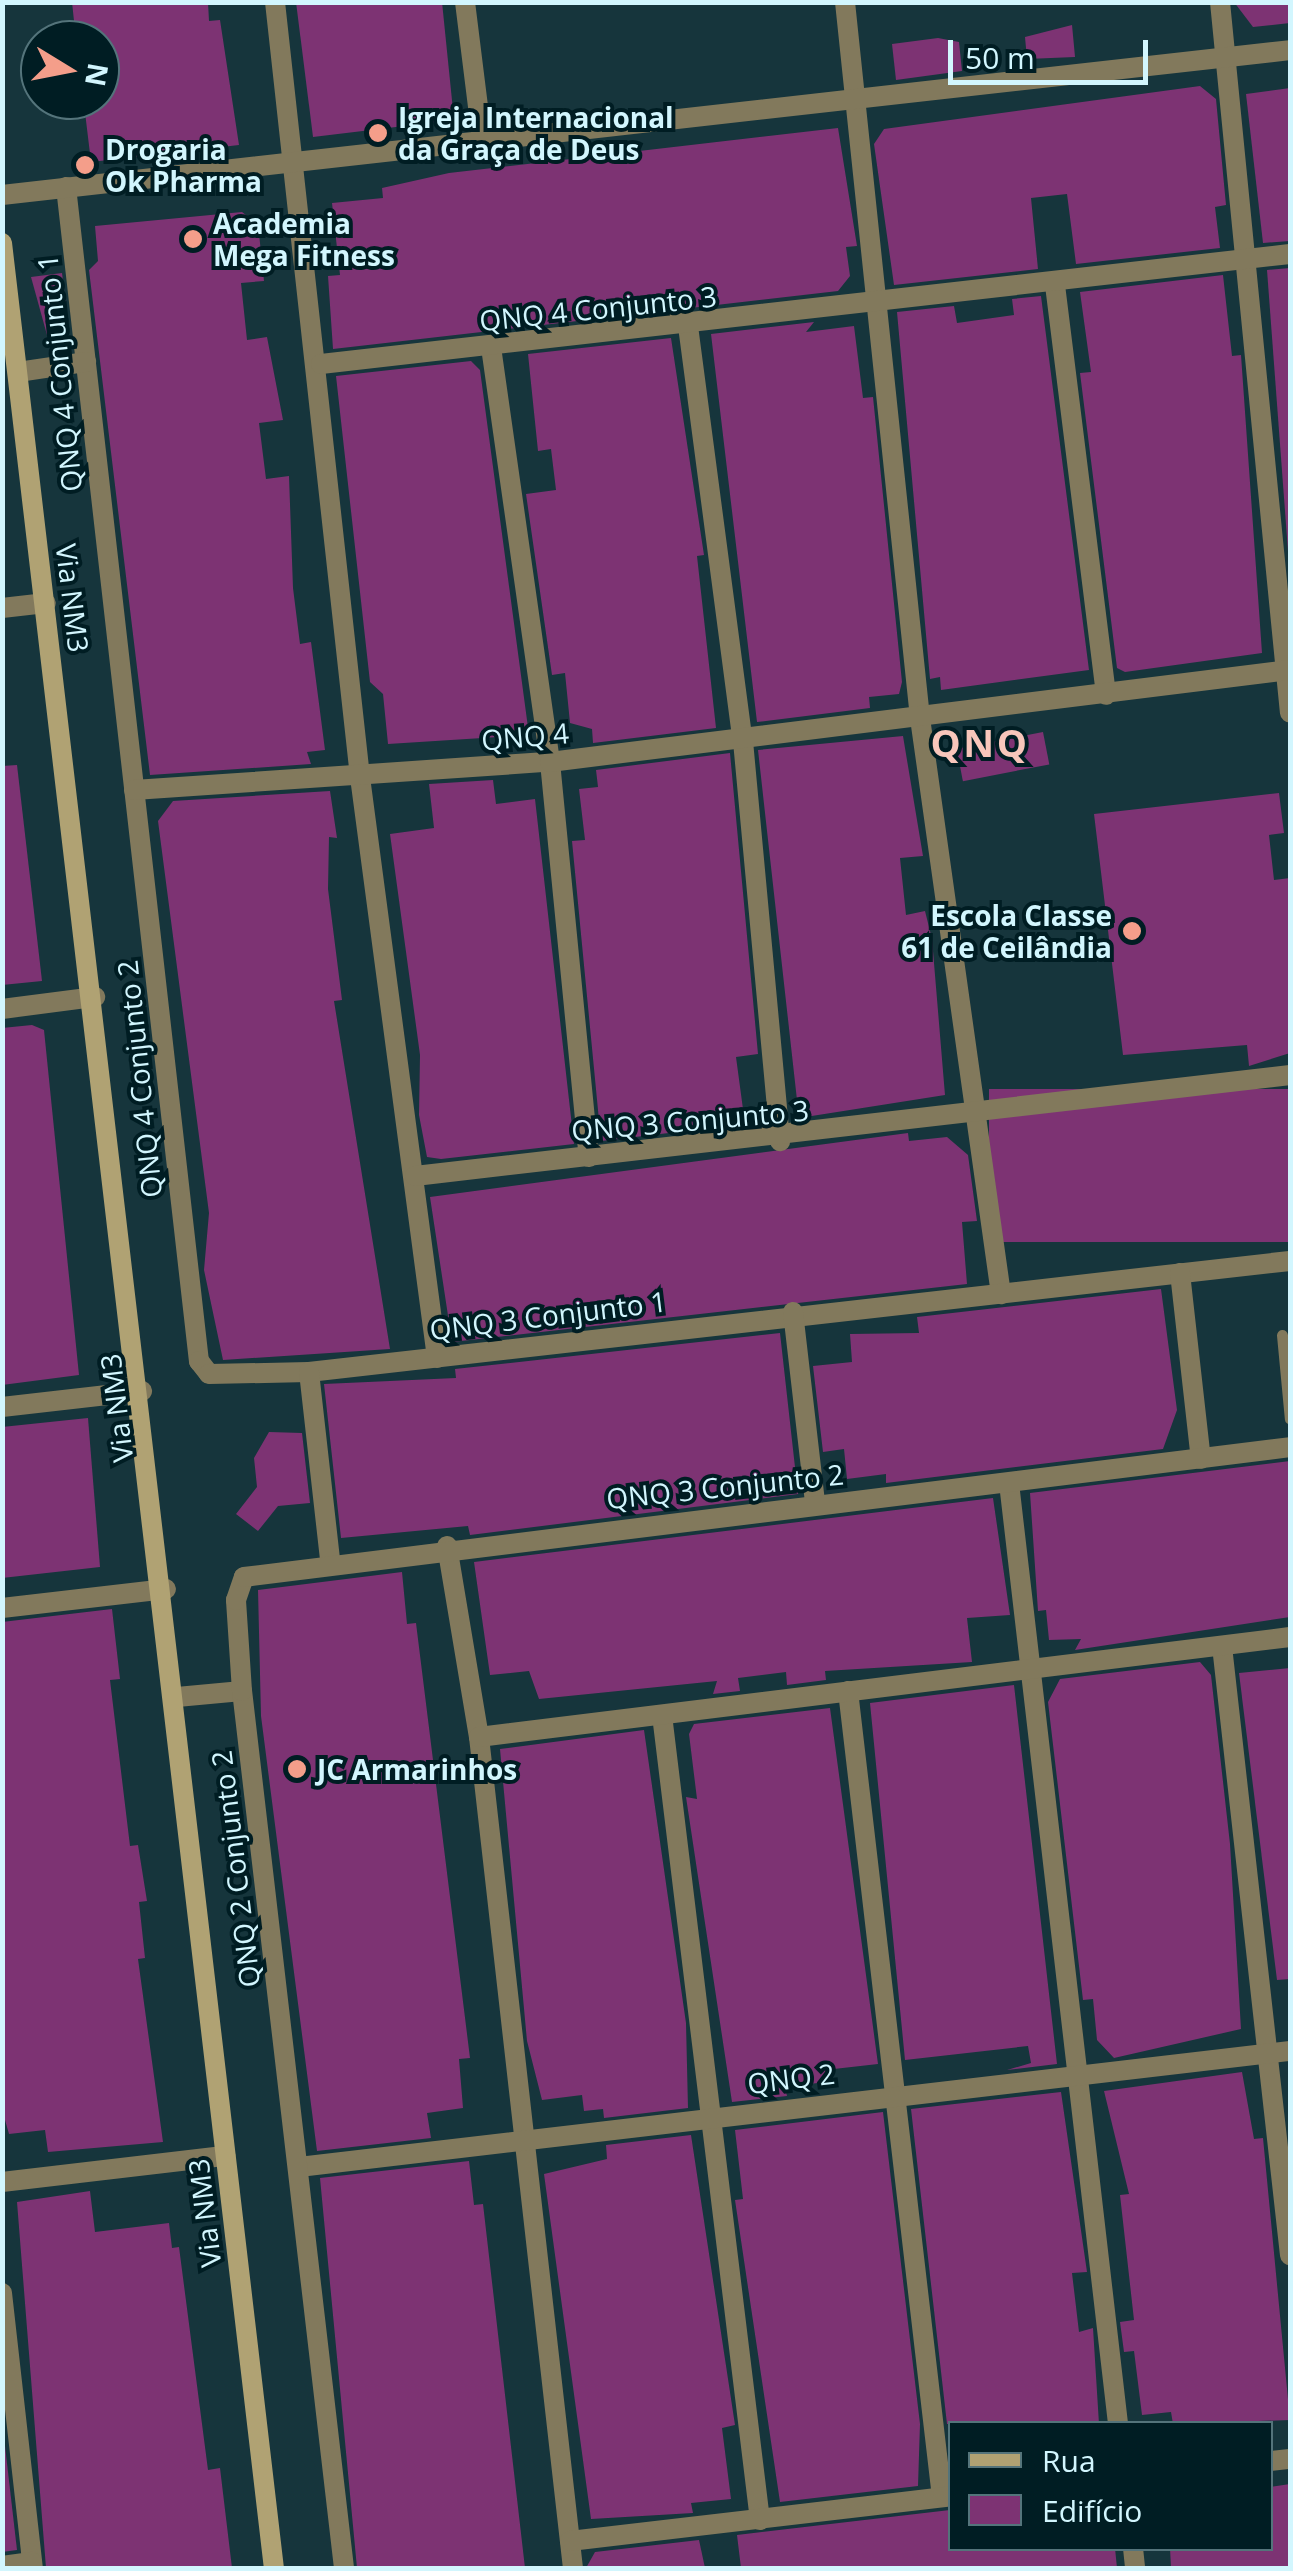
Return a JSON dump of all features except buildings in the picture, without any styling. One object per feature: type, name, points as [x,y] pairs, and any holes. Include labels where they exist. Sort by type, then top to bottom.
[{"type":"main road","name":"Via NM3","points":[[2,243],[166,1590],[225,2156],[274,2568]]},
{"type":"street","points":[[275,2],[320,364],[360,777],[416,1176],[437,1358]]},
{"type":"street","points":[[465,2],[482,139]]},
{"type":"street","points":[[845,2],[882,306],[920,718],[970,1116],[1001,1294]]},
{"type":"street","points":[[1220,2],[1290,713]]},
{"type":"street","points":[[2,195],[292,159],[1290,50]]},
{"type":"street","name":"QNQ 4 Conjunto 1","points":[[66,187],[134,790]]},
{"type":"street","name":"QNQ 4 Conjunto 3","points":[[320,364],[882,306],[1290,254]]},
{"type":"street","points":[[1054,284],[1106,695]]},
{"type":"street","points":[[688,326],[743,742],[780,1141]]},
{"type":"street","points":[[491,346],[550,762],[590,1157]]},
{"type":"street","points":[[18,372],[86,362]]},
{"type":"street","points":[[2,608],[46,603]]},
{"type":"street","name":"QNQ 4","points":[[134,790],[360,777],[743,742],[1288,670]]},
{"type":"street","name":"QNQ 4 Conjunto 2","points":[[134,790],[199,1361]]},
{"type":"street","points":[[2,1010],[95,997]]},
{"type":"street","name":"QNQ 3 Conjunto 3","points":[[416,1176],[780,1141],[1290,1076]]},
{"type":"street","name":"QNQ 3 Conjunto 1","points":[[199,1361],[223,1380],[437,1358],[794,1312],[1001,1294],[1290,1261]]},
{"type":"street","points":[[1180,1273],[1200,1459]]},
{"type":"street","points":[[794,1312],[815,1504]]},
{"type":"street","points":[[310,1372],[330,1560]]},
{"type":"street","points":[[2,1407],[142,1391]]},
{"type":"street","name":"QNQ 3 Conjunto 2","points":[[254,1570],[1290,1447]]},
{"type":"street","points":[[1009,1483],[1118,2421]]},
{"type":"street","points":[[447,1546],[479,1737],[572,2568]]},
{"type":"street","name":"QNQ 2 Conjunto 2","points":[[254,1570],[236,1600],[242,1690],[344,2568]]},
{"type":"street","points":[[2,1608],[166,1590]]},
{"type":"street","points":[[479,1737],[1290,1637]]},
{"type":"street","points":[[1222,1646],[1290,2255]]},
{"type":"street","points":[[177,1696],[242,1690]]},
{"type":"street","points":[[570,2541],[946,2497],[848,1692]]},
{"type":"street","points":[[662,1715],[760,2520]]},
{"type":"street","name":"QNQ 2","points":[[298,2167],[523,2135],[1290,2051]]},
{"type":"street","points":[[2,2182],[225,2156]]},
{"type":"street","points":[[2,2293],[33,2565],[2,2566]]},
{"type":"lane","points":[[1282,1335],[1290,1419]]},
{"type":"place","name":"Igreja Internacional da Graça de Deus","points":[[378,133]]},
{"type":"place","name":"Drogaria Ok Pharma","points":[[85,165]]},
{"type":"place","name":"Academia Mega Fitness","points":[[193,239]]},
{"type":"place","name":"Escola Classe 61 de Ceilândia","points":[[1132,931]]},
{"type":"place","name":"JC Armarinhos","points":[[297,1769]]},
{"type":"district","name":"QNQ","points":[[980,743]]}]
